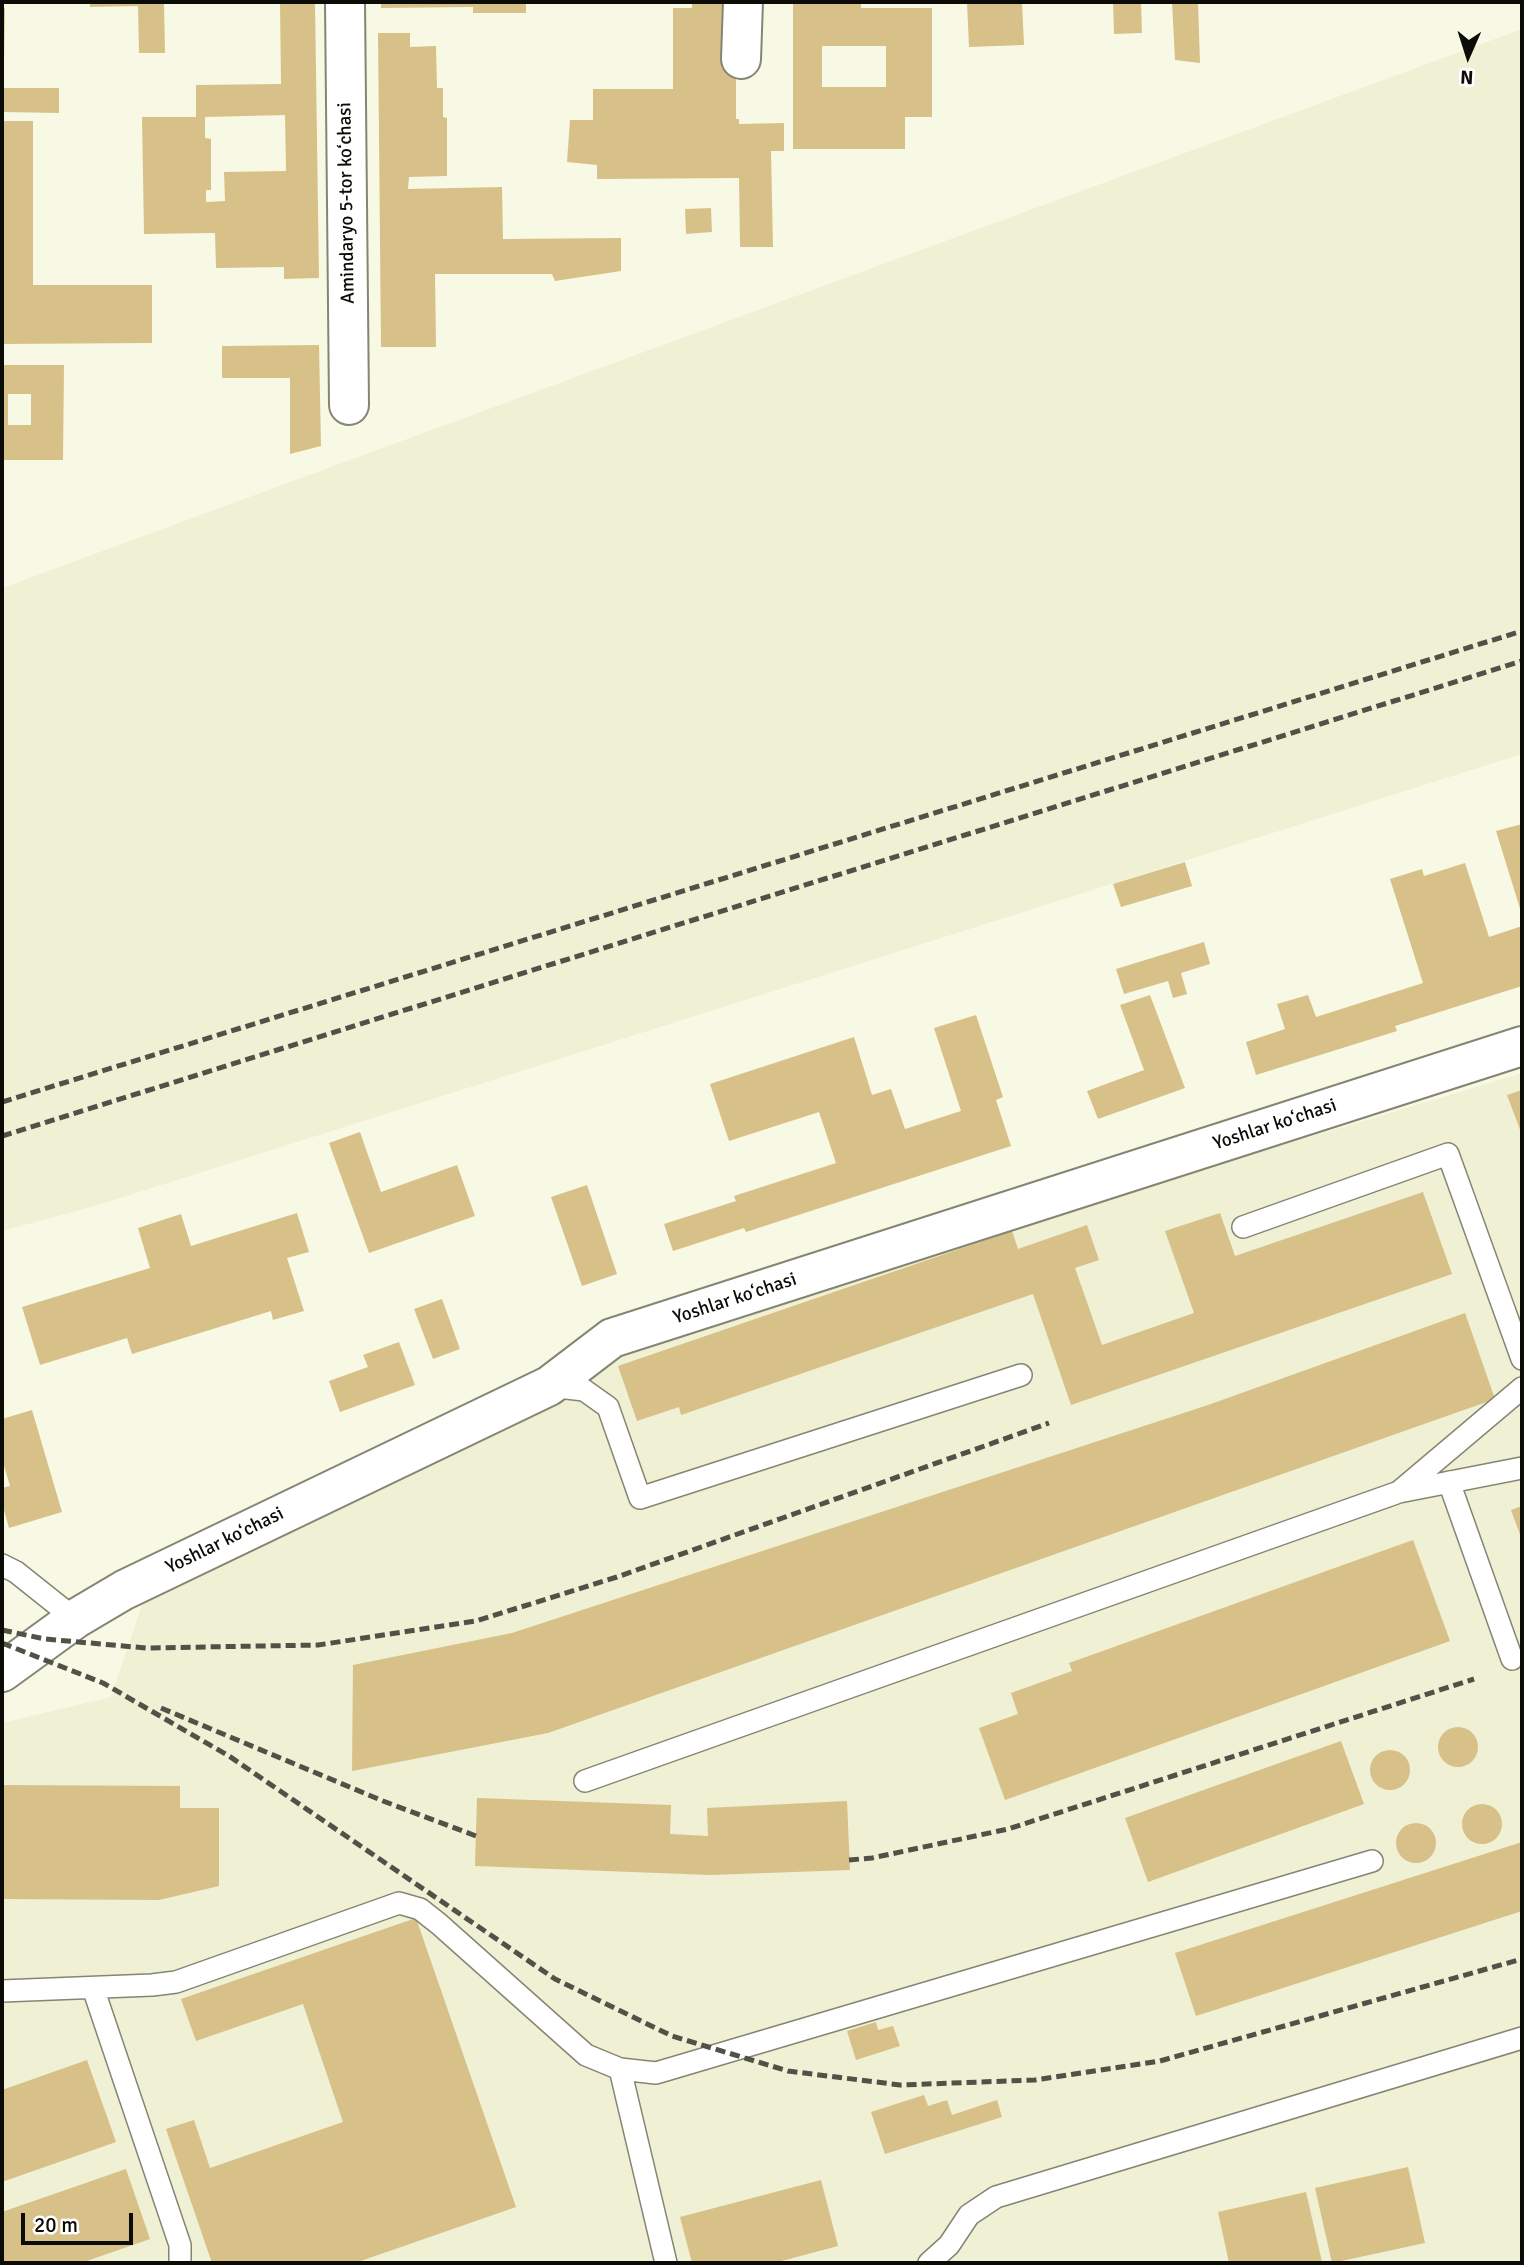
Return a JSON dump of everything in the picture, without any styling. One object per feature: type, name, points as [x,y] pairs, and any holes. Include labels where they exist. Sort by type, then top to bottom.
[{"type":"street","name":"Amindaryo 5-tor koʻchasi","points":[[345,2],[349,405]]},
{"type":"street","points":[[741,59],[743,2]]},
{"type":"street","name":"Yoshlar koʻchasi","points":[[2,1672],[75,1619],[137,1584],[549,1385],[612,1338],[1522,1046]]},
{"type":"lane","points":[[1243,1227],[1448,1154],[1522,1359]]},
{"type":"lane","points":[[549,1385],[584,1390],[608,1407],[640,1498],[1021,1375]]},
{"type":"lane","points":[[1399,1492],[1522,1388]]},
{"type":"lane","points":[[585,1781],[1399,1492],[1522,1468]]},
{"type":"lane","points":[[1449,1482],[1513,1659]]},
{"type":"lane","points":[[2,1565],[16,1572],[75,1619]]},
{"type":"lane","points":[[2,1991],[176,1982],[398,1903],[420,1909],[439,1924],[586,2055],[620,2070],[656,2073],[1372,1861]]},
{"type":"lane","points":[[93,1988],[180,2245],[180,2263]]},
{"type":"lane","points":[[929,2263],[949,2245],[970,2215],[996,2197],[1522,2038]]},
{"type":"lane","points":[[620,2070],[666,2263]]},
{"type":"shaded area","points":[[1522,29],[1522,754],[95,1206],[2,1231],[2,588]]},
{"type":"shaded area","points":[[1522,1073],[1522,2263],[2,2263],[2,1723],[111,1697],[144,1599],[588,1355]]},
{"type":"building","points":[[90,2],[164,2],[165,53],[139,53],[138,6],[90,7]]},
{"type":"building","points":[[280,2],[315,2],[319,278],[284,279],[284,267],[216,268],[215,233],[144,234],[142,117],[196,117],[196,85],[281,84]],"holes":[[[285,115],[286,171],[224,172],[225,201],[206,202],[206,190],[211,190],[211,139],[205,138],[205,117]]]},
{"type":"building","points":[[381,2],[526,2],[526,13],[473,13],[473,7],[381,8]]},
{"type":"building","points":[[692,2],[724,2],[736,68],[736,119],[739,119],[739,124],[784,123],[784,151],[771,151],[773,247],[740,247],[739,178],[597,179],[597,165],[567,162],[570,120],[593,120],[593,89],[673,89],[673,8],[692,8]]},
{"type":"building","points":[[793,2],[861,2],[861,8],[932,8],[932,117],[905,117],[905,149],[793,149]],"holes":[[[822,46],[886,46],[886,87],[822,87]]]},
{"type":"building","points":[[967,2],[1022,2],[1024,45],[969,47]]},
{"type":"building","points":[[1113,2],[1141,2],[1142,33],[1114,34]]},
{"type":"building","points":[[1172,2],[1198,2],[1200,63],[1175,60]]},
{"type":"building","points":[[2,8],[5,8],[4,62],[2,62]]},
{"type":"building","points":[[378,33],[410,33],[410,47],[436,46],[437,88],[443,88],[443,117],[447,118],[447,176],[409,177],[408,189],[502,187],[503,239],[621,238],[621,271],[555,281],[552,274],[435,274],[436,347],[381,347]]},
{"type":"building","points":[[2,88],[59,88],[59,113],[2,112]]},
{"type":"building","points":[[2,121],[33,121],[33,285],[152,285],[152,343],[2,344]]},
{"type":"building","points":[[711,208],[712,232],[686,234],[685,209]]},
{"type":"building","points":[[319,345],[321,446],[290,454],[290,378],[222,378],[222,346]]},
{"type":"building","points":[[2,365],[64,365],[63,460],[2,460]],"holes":[[[8,394],[31,394],[31,425],[8,425]]]},
{"type":"building","points":[[1522,824],[1522,915],[1496,831]]},
{"type":"building","points":[[1185,862],[1192,886],[1121,907],[1113,884]]},
{"type":"building","points":[[1465,863],[1489,937],[1522,926],[1522,986],[1395,1026],[1397,1031],[1256,1075],[1246,1042],[1285,1029],[1277,1004],[1308,995],[1316,1017],[1423,983],[1390,879],[1422,869],[1424,876]]},
{"type":"building","points":[[1204,942],[1210,964],[1181,973],[1187,994],[1173,998],[1168,981],[1124,994],[1116,969]]},
{"type":"building","points":[[1150,995],[1185,1088],[1098,1119],[1087,1091],[1144,1070],[1120,1005]]},
{"type":"building","points":[[976,1015],[1003,1097],[996,1100],[1011,1146],[746,1232],[744,1228],[673,1251],[664,1224],[736,1201],[734,1196],[836,1163],[819,1112],[729,1141],[710,1084],[854,1037],[872,1095],[891,1089],[905,1129],[961,1111],[934,1028]]},
{"type":"building","points":[[1522,1090],[1522,1135],[1507,1095]]},
{"type":"building","points":[[360,1132],[381,1192],[457,1165],[475,1216],[369,1253],[329,1143]]},
{"type":"building","points":[[587,1185],[617,1274],[582,1286],[551,1197]]},
{"type":"building","points":[[1423,1192],[1452,1274],[1071,1405],[1033,1294],[681,1415],[679,1407],[637,1421],[618,1366],[1012,1231],[1018,1249],[1087,1225],[1099,1260],[1075,1268],[1102,1345],[1194,1313],[1165,1231],[1220,1213],[1235,1256]]},
{"type":"building","points":[[297,1213],[309,1252],[287,1258],[304,1311],[273,1320],[271,1311],[132,1354],[127,1338],[40,1365],[22,1307],[150,1268],[138,1228],[181,1214],[191,1246]]},
{"type":"building","points":[[442,1299],[460,1349],[433,1359],[414,1309]]},
{"type":"building","points":[[1465,1313],[1495,1399],[548,1733],[352,1771],[353,1665],[512,1633],[1208,1405]]},
{"type":"building","points":[[399,1342],[415,1385],[340,1412],[329,1381],[368,1367],[363,1355]]},
{"type":"building","points":[[32,1410],[62,1512],[9,1528],[2,1503],[2,1488],[10,1486],[2,1459],[2,1419]]},
{"type":"building","points":[[1522,1506],[1522,1540],[1511,1510]]},
{"type":"building","points":[[1413,1540],[1450,1641],[1005,1800],[979,1728],[1018,1714],[1011,1693],[1072,1671],[1069,1663]]},
{"type":"building","points":[[1458,1727],[1472,1733],[1478,1747],[1472,1761],[1458,1767],[1444,1761],[1438,1747],[1444,1733]]},
{"type":"building","points":[[1341,1741],[1364,1804],[1148,1882],[1125,1818]]},
{"type":"building","points":[[1390,1750],[1404,1756],[1410,1770],[1404,1784],[1390,1790],[1376,1784],[1370,1770],[1376,1756]]},
{"type":"building","points":[[2,1785],[180,1786],[180,1808],[219,1808],[219,1886],[159,1900],[2,1899]]},
{"type":"building","points":[[477,1798],[671,1805],[670,1834],[708,1836],[707,1808],[847,1801],[850,1870],[710,1875],[475,1866]]},
{"type":"building","points":[[1482,1804],[1496,1810],[1502,1824],[1496,1838],[1482,1844],[1468,1838],[1462,1824],[1468,1810]]},
{"type":"building","points":[[1416,1823],[1430,1829],[1436,1843],[1430,1857],[1416,1863],[1402,1857],[1396,1843],[1402,1829]]},
{"type":"building","points":[[1522,1842],[1522,1911],[1196,2016],[1175,1953]]},
{"type":"building","points":[[416,1918],[516,2207],[355,2263],[212,2263],[166,2129],[194,2120],[210,2168],[343,2122],[303,2004],[196,2041],[181,1999]]},
{"type":"building","points":[[876,2022],[878,2030],[893,2026],[900,2046],[856,2060],[847,2031]]},
{"type":"building","points":[[87,2060],[116,2142],[2,2182],[2,2090]]},
{"type":"building","points":[[924,2095],[928,2106],[947,2100],[952,2115],[997,2100],[1002,2117],[885,2154],[871,2112]]},
{"type":"building","points":[[1408,2167],[1425,2243],[1332,2263],[1315,2188]]},
{"type":"building","points":[[126,2169],[150,2239],[81,2263],[2,2263],[2,2212]]},
{"type":"building","points":[[821,2180],[838,2246],[774,2263],[692,2263],[680,2217]]},
{"type":"building","points":[[1306,2192],[1322,2262],[1229,2263],[1218,2212]]},
{"type":"railway","points":[[2,1102],[1522,631]]},
{"type":"railway","points":[[2,1136],[1522,661]]},
{"type":"railway","points":[[2,1630],[45,1639],[146,1648],[318,1645],[476,1621],[617,1577],[1049,1423]]},
{"type":"railway","points":[[2,1643],[103,1683],[229,1756],[555,1979],[672,2036],[788,2071],[900,2085],[1035,2080],[1160,2061],[1522,1959]]},
{"type":"railway","points":[[849,1860],[872,1858],[1008,1829],[1474,1679]]},
{"type":"railway","points":[[161,1708],[383,1801],[476,1836]]}]
